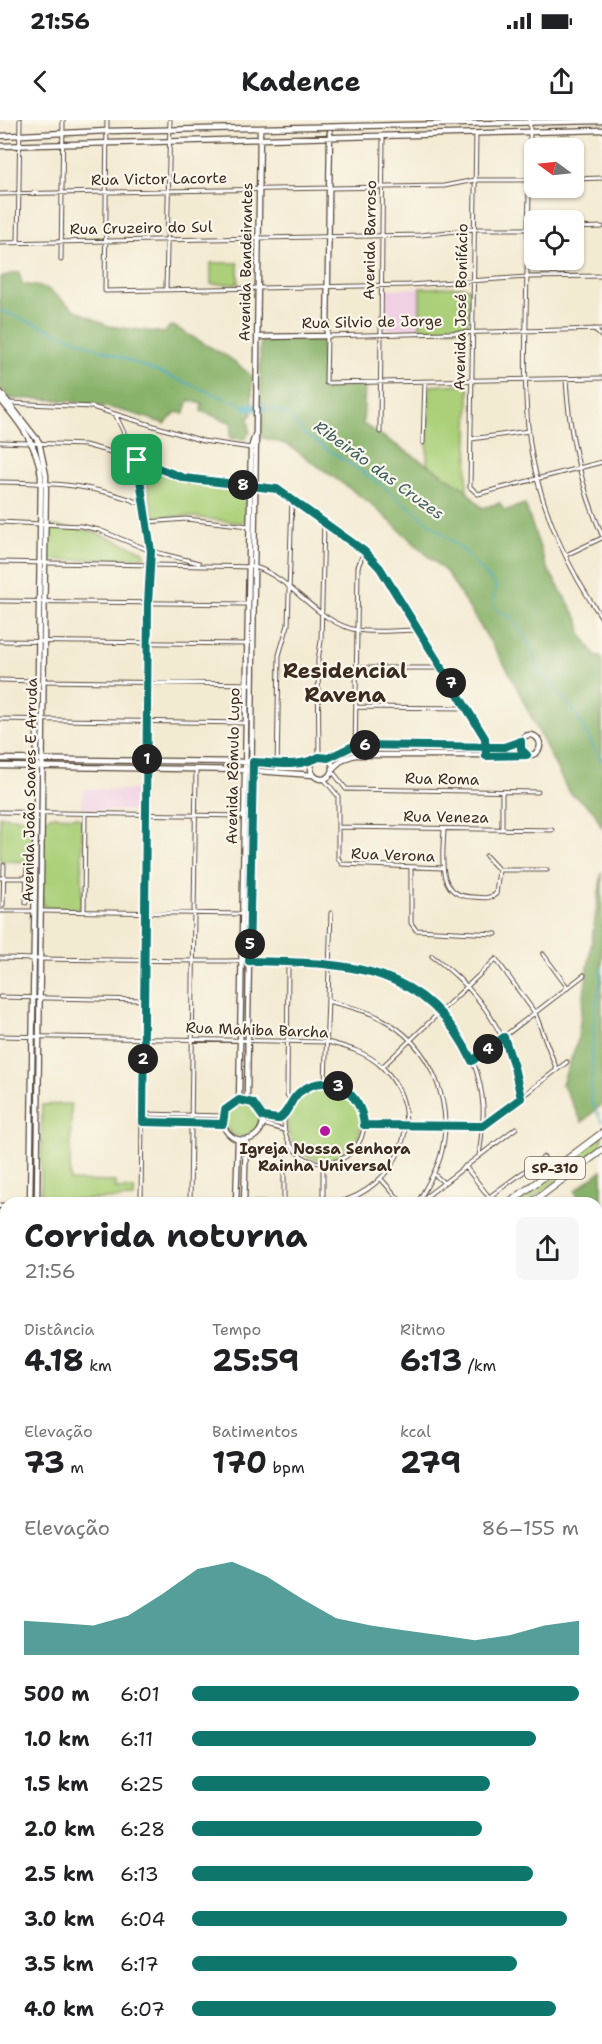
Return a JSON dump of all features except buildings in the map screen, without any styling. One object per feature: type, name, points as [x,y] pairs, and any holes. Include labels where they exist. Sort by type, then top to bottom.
[{"type":"highway","name":"SP-310","points":[[517,1197],[602,1133]]},
{"type":"highway","name":"SP-310","points":[[539,1197],[602,1149]]},
{"type":"street","points":[[18,243],[20,120]]},
{"type":"street","points":[[61,260],[63,120]]},
{"type":"street","points":[[107,120],[105,291],[473,283],[527,278],[602,276]]},
{"type":"street","points":[[166,289],[170,120]]},
{"type":"street","name":"Avenida Bandeirantes","points":[[256,404],[260,120]]},
{"type":"street","points":[[330,120],[326,383],[602,378]]},
{"type":"street","points":[[530,121],[530,138]]},
{"type":"street","points":[[0,136],[63,132],[330,128],[383,123],[602,121]]},
{"type":"street","name":"Avenida José Bonifácio","points":[[476,122],[470,487],[475,493],[537,479]]},
{"type":"street","name":"Avenida Barroso","points":[[380,432],[383,123]]},
{"type":"street","points":[[0,146],[169,139],[602,130]]},
{"type":"street","points":[[584,179],[602,178]]},
{"type":"street","name":"Rua Victor Lacorte","points":[[0,194],[444,186],[475,180],[524,180]]},
{"type":"street","points":[[584,228],[602,227]]},
{"type":"street","name":"Rua Cruzeiro do Sul","points":[[0,243],[422,236],[474,229],[524,229]]},
{"type":"street","points":[[527,270],[525,379],[528,431],[537,479],[566,555],[602,618]]},
{"type":"street","points":[[257,328],[265,337]]},
{"type":"street","points":[[594,329],[602,337]]},
{"type":"street","name":"Rua Silvio de Jorge","points":[[257,337],[602,329]]},
{"type":"street","points":[[566,379],[568,410],[578,468],[602,536],[566,555]]},
{"type":"street","points":[[423,443],[425,382]]},
{"type":"street","name":"Avenida João Soares E Arruda","points":[[0,392],[36,442],[45,464],[38,911],[30,1197]]},
{"type":"street","points":[[1,401],[71,405],[115,414],[203,441],[251,448]]},
{"type":"street","name":"Avenida João Soares E Arruda","points":[[1,401],[36,442]]},
{"type":"street","name":"Avenida Rômulo Lupo","points":[[239,1100],[246,604],[249,486],[256,404]]},
{"type":"street","points":[[115,414],[137,460],[151,551],[147,644],[141,1197]]},
{"type":"street","points":[[471,439],[528,431]]},
{"type":"street","name":"Avenida Rômulo Lupo","points":[[247,1101],[258,448],[255,433]]},
{"type":"street","points":[[0,442],[85,445],[137,460],[184,478],[277,489],[364,551],[380,568],[485,738],[486,756]]},
{"type":"street","points":[[537,479],[602,462]]},
{"type":"street","points":[[0,482],[71,483],[145,505]]},
{"type":"street","points":[[277,772],[279,655],[288,626],[292,499]]},
{"type":"street","points":[[147,522],[186,519],[249,526]]},
{"type":"street","points":[[0,522],[43,522],[99,530],[151,551],[204,564]]},
{"type":"street","points":[[319,757],[318,660],[322,612],[324,522]]},
{"type":"street","points":[[355,755],[358,567],[364,551]]},
{"type":"street","points":[[0,562],[204,564],[255,567],[290,587],[341,625],[357,630],[418,630]]},
{"type":"street","points":[[0,601],[255,604]]},
{"type":"street","points":[[0,641],[254,644]]},
{"type":"street","points":[[356,668],[442,668]]},
{"type":"street","points":[[0,680],[254,684]]},
{"type":"street","points":[[356,707],[467,708]]},
{"type":"street","points":[[0,719],[253,723]]},
{"type":"street","points":[[0,759],[277,764],[312,762],[319,757],[328,758],[355,745],[510,747],[531,735],[540,741],[538,752],[527,755],[355,755],[343,759],[324,779]]},
{"type":"street","points":[[521,741],[521,749],[527,755]]},
{"type":"street","points":[[328,758],[346,789],[338,796]]},
{"type":"street","points":[[312,762],[313,775]]},
{"type":"street","points":[[0,766],[253,770],[313,775],[324,779],[338,796],[339,827]]},
{"type":"street","points":[[190,1197],[196,769]]},
{"type":"street","name":"Rua Roma","points":[[346,789],[538,792]]},
{"type":"street","points":[[502,792],[502,829]]},
{"type":"street","points":[[0,812],[251,816]]},
{"type":"street","points":[[84,912],[85,814]]},
{"type":"street","name":"Rua Veneza","points":[[339,827],[552,830]]},
{"type":"street","name":"Rua Verona","points":[[339,827],[338,858],[342,864],[443,868]]},
{"type":"street","points":[[444,829],[443,868],[446,881],[455,892],[463,896],[491,898],[496,894],[499,870]]},
{"type":"street","points":[[486,856],[499,870],[547,870]]},
{"type":"street","points":[[3,905],[4,865]]},
{"type":"street","points":[[26,903],[27,865]]},
{"type":"street","points":[[411,868],[411,923],[416,930],[496,934]]},
{"type":"street","points":[[2,878],[38,877]]},
{"type":"street","points":[[0,911],[243,914]]},
{"type":"street","points":[[325,1083],[332,913]]},
{"type":"street","points":[[543,954],[568,988]]},
{"type":"street","points":[[432,956],[468,985],[482,1001],[504,1037],[521,1098]]},
{"type":"street","points":[[0,958],[330,963],[388,976],[416,991],[440,1011],[453,1027],[472,1061],[479,1082],[483,1126],[479,1156]]},
{"type":"street","points":[[382,1067],[495,959],[535,1013],[557,1070]]},
{"type":"street","points":[[288,962],[287,1095],[291,1100]]},
{"type":"street","points":[[472,1061],[584,975]]},
{"type":"street","points":[[0,997],[144,1000]]},
{"type":"street","points":[[328,1001],[380,1018],[411,1040],[432,1071],[440,1088],[445,1126],[444,1142],[434,1174],[421,1197]]},
{"type":"street","name":"Rua Mahiba Barcha","points":[[0,1036],[327,1042],[356,1050],[382,1067],[399,1094],[405,1125],[400,1149],[382,1180],[354,1197]]},
{"type":"street","points":[[364,1125],[483,1126],[567,1062]]},
{"type":"street","name":"Avenida João Soares E Arruda","points":[[34,1065],[37,1197]]},
{"type":"street","points":[[325,1083],[340,1086],[353,1095],[362,1109],[364,1125],[361,1140],[352,1153],[339,1161],[323,1164],[308,1161],[290,1145],[285,1131],[285,1115],[291,1100],[309,1086],[325,1083]]},
{"type":"street","points":[[239,1100],[247,1101],[257,1106],[263,1117],[263,1124],[257,1135],[246,1140],[238,1140],[228,1134],[223,1124],[223,1116],[229,1106],[239,1100]]},
{"type":"street","points":[[143,1114],[223,1116]]},
{"type":"street","points":[[263,1117],[278,1119],[285,1115]]},
{"type":"street","points":[[143,1122],[190,1125],[223,1124]]},
{"type":"street","points":[[263,1124],[278,1126],[285,1131]]},
{"type":"street","points":[[426,1197],[516,1128]]},
{"type":"street","points":[[236,1197],[238,1140]]},
{"type":"street","points":[[244,1197],[246,1140]]},
{"type":"street","points":[[284,1197],[284,1152],[290,1145]]},
{"type":"street","points":[[465,1166],[489,1197],[544,1157]]},
{"type":"street","points":[[323,1164],[323,1197]]},
{"type":"street","points":[[30,1168],[37,1168]]},
{"type":"street","points":[[434,1174],[444,1183]]},
{"type":"street","points":[[382,1180],[397,1197]]},
{"type":"shaded area","points":[[420,288],[420,330],[385,329],[385,289]]},
{"type":"shaded area","points":[[83,789],[143,790],[143,811],[82,810]]},
{"type":"green space","points":[[211,263],[238,263],[238,284],[211,284]]},
{"type":"green space","points":[[19,272],[22,284],[46,288],[74,309],[108,326],[165,333],[169,327],[173,326],[228,357],[252,376],[252,414],[248,418],[250,431],[246,439],[230,438],[232,423],[201,411],[202,404],[189,400],[184,414],[176,412],[165,424],[108,407],[50,399],[10,399],[0,387],[0,277]]},
{"type":"green space","points":[[463,287],[470,289],[468,328],[420,330],[420,288]]},
{"type":"green space","points":[[265,340],[322,340],[322,390],[326,391],[329,386],[365,386],[363,424],[464,488],[482,508],[500,503],[504,511],[525,504],[546,566],[579,621],[581,634],[595,655],[602,658],[602,828],[594,811],[568,791],[508,670],[447,573],[370,503],[288,445],[261,437],[260,348],[261,342]]},
{"type":"green space","points":[[464,384],[469,388],[467,491],[427,464],[429,386]]},
{"type":"green space","points":[[147,468],[186,481],[245,489],[246,519],[240,523],[184,516],[155,519],[144,472]]},
{"type":"green space","points":[[50,526],[91,531],[143,551],[146,556],[130,559],[50,560],[47,557],[47,529]]},
{"type":"green space","points":[[0,816],[32,819],[32,862],[0,861]]},
{"type":"green space","points":[[50,816],[78,817],[82,822],[82,905],[77,909],[45,908],[42,904],[43,822]]},
{"type":"green space","points":[[602,871],[602,1104],[582,1122],[562,1084],[577,1043]]},
{"type":"green space","points":[[324,1086],[345,1092],[355,1102],[361,1123],[355,1144],[345,1154],[324,1160],[303,1154],[293,1144],[287,1123],[293,1102],[303,1092]]},
{"type":"green space","points":[[242,1103],[254,1108],[259,1120],[254,1132],[242,1137],[230,1132],[225,1120],[230,1108]]},
{"type":"green space","points":[[71,1104],[70,1181],[116,1182],[116,1189],[134,1189],[134,1197],[41,1197],[42,1105]]},
{"type":"green space","points":[[602,1135],[602,1146],[535,1197],[520,1197]]},
{"type":"green space","points":[[602,1170],[602,1197],[578,1197],[575,1191]]},
{"type":"waterway","name":"Ribeirão das Cruzes","points":[[0,310],[248,407]]},
{"type":"waterway","name":"Ribeirão das Cruzes","points":[[248,407],[262,408]]},
{"type":"waterway","name":"Ribeirão das Cruzes","points":[[262,408],[278,410],[289,416],[304,434],[379,483],[461,548],[496,586],[493,603],[497,610],[513,619],[529,644],[539,670],[576,714],[602,763]]},
{"type":"waterway","name":"Ribeirão das Cruzes","points":[[602,966],[593,1032],[591,1087],[591,1101],[602,1122]]},
{"type":"place","name":"Igreja Nossa Senhora Rainha Universal","points":[[325,1131]]},
{"type":"district","name":"Residencial Ravena","points":[[345,683]]},
{"type":"route","points":[[137,460],[151,551],[148,604],[143,1122],[190,1125],[223,1124],[225,1110],[239,1100],[253,1103],[261,1111],[263,1117],[278,1119],[285,1115],[291,1100],[302,1089],[325,1083],[340,1086],[353,1095],[362,1109],[364,1125],[483,1126],[521,1098],[504,1037],[472,1061],[464,1043],[440,1011],[425,997],[388,976],[330,963],[249,961],[253,762],[300,764],[312,762],[319,757],[328,758],[355,745],[485,747],[510,747],[521,741],[521,749],[527,755],[486,756],[485,747],[485,738],[380,568],[355,544],[277,489],[266,485],[218,484],[184,478],[137,460]]}]
